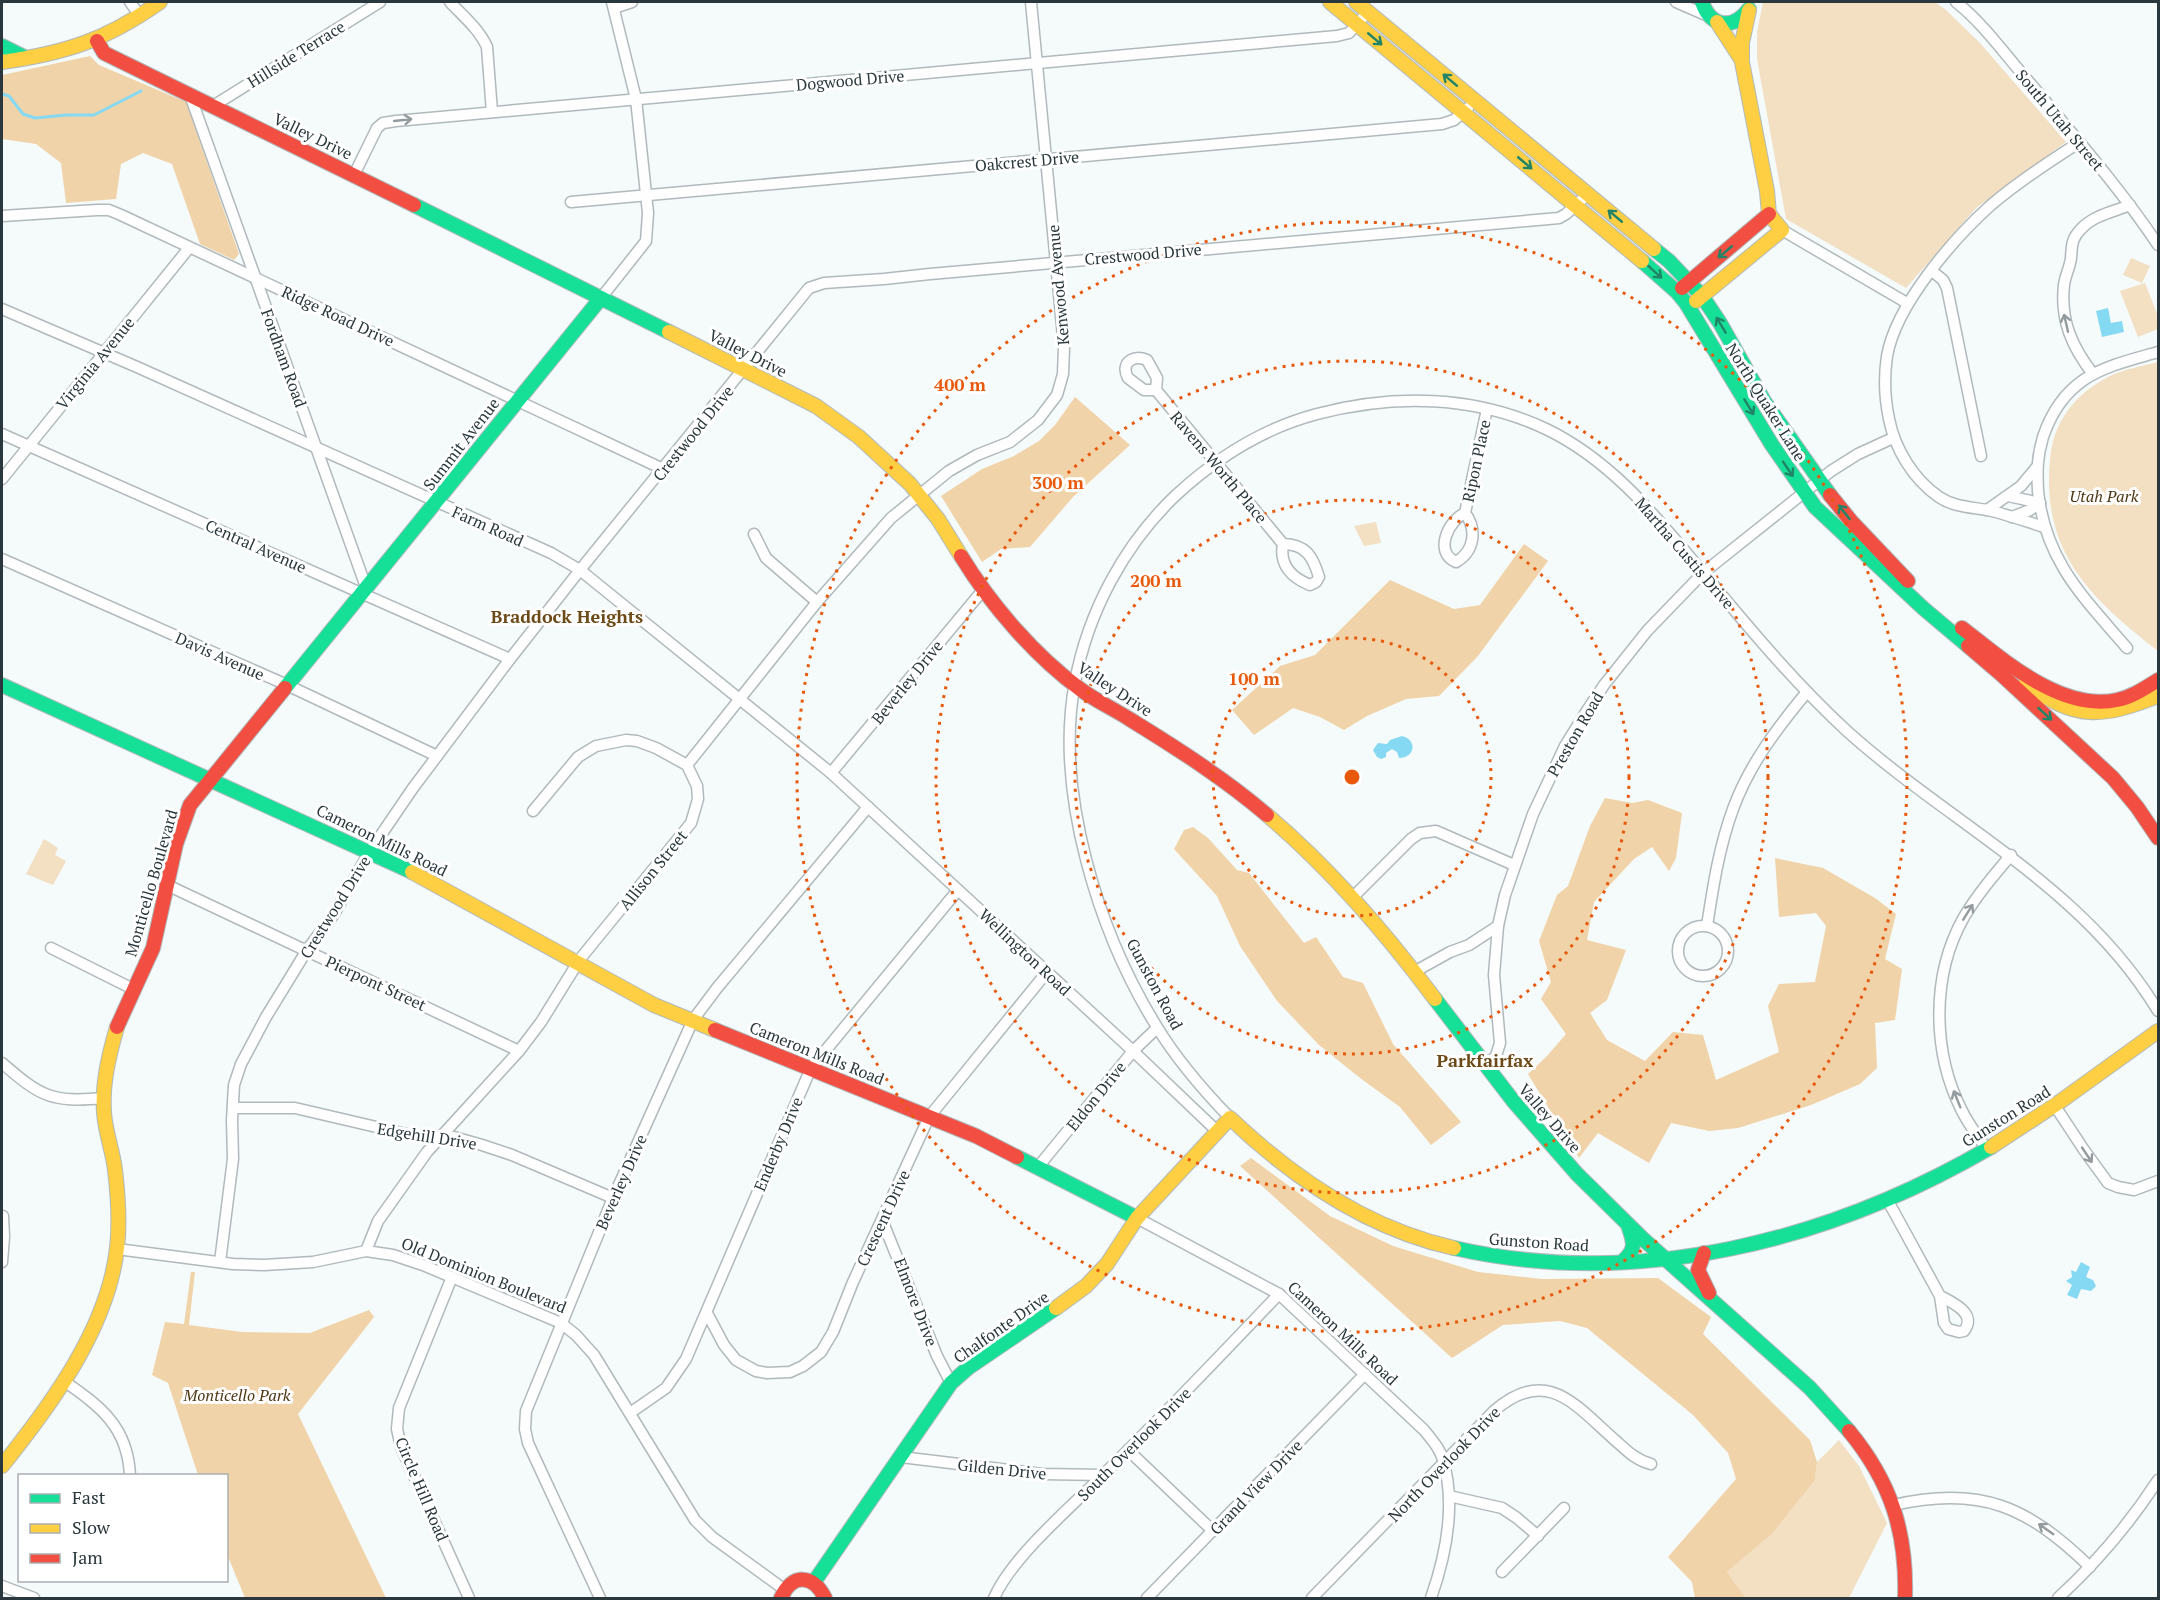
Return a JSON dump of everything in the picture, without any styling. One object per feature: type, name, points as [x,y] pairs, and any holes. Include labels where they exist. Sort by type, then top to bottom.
[{"type":"main road","points":[[2,62],[65,51],[97,41],[160,2]]},
{"type":"main road","name":"North Quaker Lane","points":[[1330,2],[1677,292],[1689,307],[1772,445],[1815,507],[1923,608],[2003,676],[2113,778],[2137,807],[2158,838]]},
{"type":"main road","name":"North Quaker Lane","points":[[1356,2],[1669,261],[1702,296],[1720,322],[1764,401],[1819,481],[1851,521],[1897,569],[2029,687],[2068,710],[2082,713],[2108,713],[2132,707],[2158,696]]},
{"type":"main road","points":[[1702,2],[1742,62]]},
{"type":"main road","points":[[1713,19],[1732,24],[1739,21],[1750,5]]},
{"type":"main road","points":[[1689,307],[1782,230],[1769,214],[1767,191],[1742,62],[1742,43],[1750,5]]},
{"type":"main road","name":"Valley Drive","points":[[97,41],[104,53],[816,406],[872,447],[920,495],[955,544],[983,590],[1022,636],[1074,686],[1203,766],[1246,798],[1300,845],[1352,898],[1414,972],[1485,1066],[1556,1151],[1666,1260],[1779,1359],[1841,1422],[1874,1463],[1894,1505],[1906,1561],[1905,1599]]},
{"type":"main road","points":[[2,46],[26,58]]},
{"type":"main road","points":[[1677,292],[1769,214]]},
{"type":"main road","name":"Summit Avenue","points":[[213,779],[601,298]]},
{"type":"main road","points":[[1962,628],[2027,675],[2053,690],[2077,699],[2114,701],[2136,693],[2158,680]]},
{"type":"main road","name":"Cameron Mills Road","points":[[2,685],[370,851],[441,886],[654,1005],[976,1136],[1137,1218]]},
{"type":"main road","name":"Monticello Boulevard","points":[[2,1466],[43,1415],[99,1317],[117,1249],[118,1221],[115,1169],[103,1098],[106,1066],[117,1028],[153,948],[176,844],[185,816],[197,795],[213,779]]},
{"type":"main road","name":"Gunston Road","points":[[1230,1118],[1250,1139],[1322,1192],[1391,1228],[1441,1246],[1502,1259],[1572,1263],[1666,1260],[1790,1234],[1888,1201],[1987,1149],[2055,1106],[2158,1031]]},
{"type":"main road","name":"Chalfonte Drive","points":[[814,1582],[951,1383],[968,1368],[1086,1286],[1107,1264],[1137,1218],[1230,1118]]},
{"type":"main road","points":[[1623,1262],[1630,1255],[1635,1244],[1625,1220]]},
{"type":"main road","points":[[1704,1253],[1698,1270],[1715,1304]]},
{"type":"main road","name":"Old Dominion Boulevard","points":[[783,1594],[792,1582],[799,1580],[814,1582]]},
{"type":"main road","points":[[814,1582],[823,1592],[825,1599]]},
{"type":"street","points":[[130,2],[140,16]]},
{"type":"street","name":"Hillside Terrace","points":[[213,106],[380,2]]},
{"type":"street","points":[[450,2],[483,38],[487,47],[492,112]]},
{"type":"street","points":[[613,5],[632,2]]},
{"type":"street","name":"Kenwood Avenue","points":[[920,495],[950,471],[977,455],[1010,442],[1025,432],[1042,416],[1057,395],[1065,361],[1031,2]]},
{"type":"street","points":[[1676,2],[1713,19]]},
{"type":"street","name":"South Utah Street","points":[[1956,2],[1983,29],[2080,142],[2130,205],[2158,245]]},
{"type":"street","name":"Summit Avenue","points":[[601,298],[646,241],[648,213],[636,99],[613,5]]},
{"type":"street","name":"Dogwood Drive","points":[[354,175],[374,135],[383,123],[1344,35],[1368,12]]},
{"type":"street","name":"Fordham Road","points":[[190,94],[317,449],[364,590]]},
{"type":"street","name":"Oakcrest Drive","points":[[572,202],[1442,124],[1464,113],[1474,100]]},
{"type":"street","points":[[2044,527],[1987,510],[1950,503],[1935,494],[1910,467],[1893,438],[1887,411],[1887,356],[1894,330],[1907,303],[1942,257],[1991,206],[2052,159],[2080,142]]},
{"type":"street","name":"Crestwood Drive","points":[[220,1262],[233,1159],[234,1085],[241,1064],[266,1017],[307,951],[334,914],[370,851],[437,756],[580,570],[809,288],[817,285],[1056,262],[1559,218],[1588,194]]},
{"type":"street","points":[[2093,374],[2072,342],[2064,321],[2064,282],[2071,258],[2072,243],[2074,236],[2091,220],[2130,205]]},
{"type":"street","name":"Ridge Road Drive","points":[[2,216],[109,210],[663,469]]},
{"type":"street","points":[[1782,230],[1907,303]]},
{"type":"street","name":"Virginia Avenue","points":[[2,479],[189,248]]},
{"type":"street","points":[[1932,271],[1943,280],[1947,288],[1981,456]]},
{"type":"street","name":"Farm Road","points":[[2,309],[551,553],[580,570],[831,773]]},
{"type":"street","points":[[2127,648],[2079,593],[2055,555],[2044,527],[2036,468],[2050,417],[2070,390],[2093,374],[2158,352]]},
{"type":"street","name":"Ravens Worth Place","points":[[1156,390],[1284,544]]},
{"type":"street","name":"Martha Custis Drive","points":[[1074,686],[1082,653],[1097,610],[1114,574],[1149,524],[1171,501],[1215,463],[1259,436],[1293,422],[1356,405],[1426,400],[1487,409],[1552,432],[1592,458],[1637,497],[1661,522],[1782,667],[1807,692],[1851,735],[2011,855],[2050,888],[2087,922],[2129,970],[2158,1011]]},
{"type":"street","name":"Ripon Place","points":[[1466,513],[1487,409]]},
{"type":"street","name":"Central Avenue","points":[[2,434],[364,590],[510,659]]},
{"type":"street","name":"Preston Road","points":[[1485,1066],[1496,1056],[1500,1043],[1494,985],[1498,926],[1515,865],[1533,814],[1551,774],[1588,709],[1640,639],[1703,573],[1819,481],[1858,454],[1893,438]]},
{"type":"street","points":[[1987,510],[2021,486],[2036,468]]},
{"type":"street","points":[[533,811],[578,757],[596,746],[609,742],[637,741],[656,748],[687,765],[817,602],[874,535],[901,508],[920,495]]},
{"type":"street","points":[[2008,496],[2040,503]]},
{"type":"street","points":[[2012,517],[2040,503]]},
{"type":"street","points":[[754,534],[766,558],[817,602]]},
{"type":"street","name":"Davis Avenue","points":[[2,559],[287,685],[437,756]]},
{"type":"street","name":"Beverley Drive","points":[[831,773],[983,590]]},
{"type":"street","name":"Gunston Road","points":[[1074,686],[1070,745],[1072,780],[1085,855],[1107,928],[1157,1028],[1201,1086],[1230,1118]]},
{"type":"street","points":[[1707,926],[1720,854],[1733,807],[1759,755],[1807,692]]},
{"type":"street","name":"Allison Street","points":[[366,1251],[378,1221],[395,1195],[439,1138],[519,1051],[542,1022],[578,962],[691,823],[698,799],[697,786],[687,765]]},
{"type":"street","name":"Wellington Road","points":[[831,773],[1218,1132]]},
{"type":"street","name":"Beverley Drive","points":[[600,1599],[526,1435],[526,1411],[613,1198],[693,1020],[868,807]]},
{"type":"street","points":[[1352,898],[1411,839],[1427,831],[1436,831],[1515,865]]},
{"type":"street","points":[[1987,1149],[1963,1113],[1947,1072],[1939,1025],[1940,1001],[1947,963],[1964,918],[1984,887],[2011,855]]},
{"type":"street","name":"Pierpont Street","points":[[167,885],[519,1051]]},
{"type":"street","name":"Enderby Drive","points":[[630,1413],[666,1388],[675,1377],[707,1312],[811,1068],[958,890]]},
{"type":"street","points":[[1414,972],[1450,952],[1469,945],[1498,926]]},
{"type":"street","points":[[1707,926],[1723,936],[1728,950],[1724,966],[1718,972],[1701,976],[1686,969],[1678,954],[1679,946],[1688,932],[1707,926]]},
{"type":"street","points":[[51,948],[135,990]]},
{"type":"street","name":"Crescent Drive","points":[[707,1312],[724,1345],[736,1360],[746,1366],[767,1373],[790,1372],[803,1366],[821,1352],[929,1117],[1047,972]]},
{"type":"street","name":"Eldon Drive","points":[[1038,1167],[1133,1051],[1157,1028]]},
{"type":"street","points":[[2,1063],[43,1094],[74,1101],[103,1098]]},
{"type":"street","points":[[2055,1106],[2108,1183],[2134,1190],[2158,1181]]},
{"type":"street","name":"Edgehill Drive","points":[[233,1108],[295,1108],[415,1136],[454,1137],[512,1155],[613,1198]]},
{"type":"street","points":[[1888,1201],[1940,1296]]},
{"type":"street","points":[[2,1262],[3,1216]]},
{"type":"street","name":"Cameron Mills Road","points":[[1137,1218],[1279,1294],[1424,1430],[1436,1444],[1443,1464],[1449,1496],[1446,1546],[1431,1599]]},
{"type":"street","name":"Elmore Drive","points":[[882,1220],[937,1356],[951,1383]]},
{"type":"street","name":"Old Dominion Boulevard","points":[[117,1249],[264,1265],[313,1262],[366,1251],[408,1260],[561,1323],[576,1335],[594,1355],[694,1520],[712,1538],[783,1594]]},
{"type":"street","name":"Circle Hill Road","points":[[452,1277],[399,1408],[398,1429],[401,1447],[469,1599]]},
{"type":"street","name":"South Overlook Drive","points":[[994,1599],[1002,1582],[1027,1552],[1279,1294]]},
{"type":"street","name":"Grand View Drive","points":[[1147,1599],[1365,1374]]},
{"type":"street","points":[[64,1381],[100,1408],[113,1422],[125,1446],[130,1474]]},
{"type":"street","name":"North Overlook Drive","points":[[1312,1599],[1507,1400],[1530,1390],[1547,1390],[1568,1399],[1628,1453],[1641,1462],[1651,1464]]},
{"type":"street","points":[[1128,1450],[1212,1532]]},
{"type":"street","name":"Gilden Drive","points":[[901,1457],[1014,1471],[1104,1475]]},
{"type":"street","points":[[2058,1599],[2120,1533],[2158,1480]]},
{"type":"street","points":[[1449,1496],[1502,1508],[1538,1536]]},
{"type":"street","points":[[1894,1505],[1922,1498],[1938,1497],[1964,1498],[2000,1506],[2032,1519],[2059,1538],[2090,1567]]},
{"type":"street","points":[[1502,1572],[1564,1508]]},
{"type":"street","points":[[2,1586],[34,1599]]},
{"type":"green space","points":[[1763,2],[1935,2],[1980,43],[2066,142],[1976,208],[1906,288],[1786,219],[1757,59],[1757,32]]},
{"type":"green space","points":[[90,56],[99,65],[186,102],[239,254],[234,260],[200,244],[172,164],[143,153],[121,164],[116,199],[66,203],[61,163],[36,144],[2,139],[2,75]]},
{"type":"green space","points":[[2131,258],[2150,266],[2142,283],[2123,275]]},
{"type":"green space","points":[[2145,283],[2158,316],[2158,329],[2138,337],[2120,291]]},
{"type":"green space","name":"Utah Park","points":[[2158,362],[2158,651],[2112,612],[2092,592],[2076,570],[2063,547],[2054,521],[2049,492],[2052,446],[2061,421],[2068,410],[2087,391],[2110,376]]},
{"type":"green space","points":[[1075,397],[1130,445],[1073,497],[1030,547],[1001,549],[982,562],[941,496],[982,469],[1014,456],[1039,441],[1055,425]]},
{"type":"green space","points":[[1376,522],[1381,543],[1364,546],[1354,526]]},
{"type":"green space","points":[[1524,544],[1548,561],[1478,656],[1439,696],[1406,699],[1367,716],[1344,730],[1320,717],[1293,708],[1254,735],[1232,710],[1280,666],[1315,655],[1390,580],[1454,609],[1480,605]]},
{"type":"green space","points":[[1605,798],[1632,803],[1648,800],[1682,813],[1676,858],[1669,871],[1652,847],[1634,859],[1594,902],[1587,940],[1626,950],[1607,1000],[1590,1013],[1607,1040],[1645,1061],[1673,1032],[1703,1035],[1716,1080],[1779,1052],[1768,1006],[1779,984],[1815,982],[1826,926],[1816,913],[1779,917],[1775,858],[1823,868],[1875,898],[1896,914],[1885,959],[1902,969],[1895,1020],[1875,1023],[1877,1068],[1860,1084],[1811,1105],[1738,1128],[1709,1131],[1671,1123],[1649,1163],[1598,1133],[1579,1158],[1528,1074],[1566,1034],[1541,999],[1551,982],[1539,941],[1557,895],[1568,886],[1590,826]]},
{"type":"green space","points":[[1193,827],[1208,838],[1237,870],[1249,873],[1304,943],[1316,937],[1343,977],[1363,983],[1393,1044],[1461,1122],[1431,1145],[1400,1107],[1319,1045],[1277,1001],[1240,946],[1217,896],[1174,849],[1184,830]]},
{"type":"green space","points":[[44,839],[58,848],[55,855],[66,861],[53,885],[26,874]]},
{"type":"green space","points":[[1251,1158],[1330,1216],[1393,1246],[1478,1272],[1542,1279],[1658,1278],[1711,1317],[1703,1334],[1810,1440],[1817,1462],[1815,1480],[1772,1534],[1727,1572],[1746,1598],[1695,1598],[1692,1582],[1668,1557],[1736,1479],[1728,1453],[1693,1415],[1587,1328],[1560,1321],[1503,1325],[1452,1358],[1240,1166]]},
{"type":"green space","name":"Monticello Park","points":[[191,1272],[195,1272],[189,1325],[242,1332],[310,1333],[369,1310],[374,1317],[298,1414],[386,1598],[245,1598],[228,1556],[228,1474],[198,1474],[168,1383],[152,1375],[165,1322],[184,1324]]},
{"type":"green space","points":[[1839,1440],[1859,1466],[1887,1523],[1849,1598],[1746,1598],[1727,1572],[1772,1534],[1815,1480],[1817,1462]]},
{"type":"water","points":[[2108,308],[2111,323],[2122,321],[2124,332],[2102,337],[2096,311]]},
{"type":"water","points":[[1402,736],[1411,741],[1412,749],[1408,755],[1399,758],[1397,752],[1392,749],[1386,753],[1386,757],[1381,759],[1377,757],[1373,750],[1378,743],[1387,744],[1390,740]]},
{"type":"water","points":[[2081,1262],[2090,1267],[2086,1277],[2093,1280],[2096,1286],[2091,1291],[2081,1289],[2077,1299],[2067,1295],[2072,1285],[2066,1281],[2072,1277],[2071,1270],[2076,1272]]},
{"type":"waterway","points":[[2,94],[9,96],[23,114],[35,118],[94,115],[141,91]]},
{"type":"traffic: fast","points":[[1702,2],[1711,17],[1723,23],[1736,20],[1749,9]]},
{"type":"traffic: fast","points":[[2,46],[26,58]]},
{"type":"traffic: fast","points":[[414,205],[669,332]]},
{"type":"traffic: fast","points":[[1654,249],[1669,261],[1702,296],[1764,401],[1830,495]]},
{"type":"traffic: fast","points":[[1642,261],[1686,303],[1772,445],[1815,507],[1923,608],[1968,646]]},
{"type":"traffic: fast","points":[[285,688],[601,298]]},
{"type":"traffic: fast","points":[[2,685],[412,872]]},
{"type":"traffic: fast","points":[[1435,999],[1514,1102],[1577,1174],[1643,1239],[1810,1388],[1849,1431]]},
{"type":"traffic: fast","points":[[1454,1248],[1524,1260],[1593,1263],[1663,1259],[1732,1248],[1799,1231],[1865,1208],[1929,1180],[1991,1147]]},
{"type":"traffic: fast","points":[[1017,1157],[1137,1218]]},
{"type":"traffic: fast","points":[[1622,1262],[1630,1253],[1633,1245],[1628,1225]]},
{"type":"traffic: fast","points":[[814,1582],[951,1383],[968,1368],[1056,1308]]},
{"type":"traffic: slow","points":[[2,62],[46,54],[85,43],[122,26],[160,2]]},
{"type":"traffic: slow","points":[[1330,2],[1642,261]]},
{"type":"traffic: slow","points":[[1356,2],[1654,249]]},
{"type":"traffic: slow","points":[[1696,301],[1782,230],[1769,214],[1767,191],[1742,62],[1742,43],[1749,10]]},
{"type":"traffic: slow","points":[[1717,22],[1741,59]]},
{"type":"traffic: slow","points":[[669,332],[816,406],[859,437],[910,484],[938,519],[961,556]]},
{"type":"traffic: slow","points":[[2026,683],[2059,704],[2089,712],[2121,709],[2158,696]]},
{"type":"traffic: slow","points":[[1267,815],[1335,879],[1397,950],[1435,999]]},
{"type":"traffic: slow","points":[[412,872],[654,1005],[715,1030]]},
{"type":"traffic: slow","points":[[2,1466],[58,1391],[74,1364],[90,1336],[111,1278],[117,1248],[118,1209],[113,1156],[104,1112],[104,1090],[117,1027]]},
{"type":"traffic: slow","points":[[1991,1147],[2061,1101],[2158,1031]]},
{"type":"traffic: slow","points":[[1056,1308],[1086,1286],[1107,1264],[1137,1218],[1230,1118],[1279,1161],[1333,1198],[1392,1228],[1454,1248]]},
{"type":"traffic: jam","points":[[97,41],[104,53],[414,205]]},
{"type":"traffic: jam","points":[[1682,288],[1769,214]]},
{"type":"traffic: jam","points":[[1830,495],[1851,521],[1908,581]]},
{"type":"traffic: jam","points":[[961,556],[986,593],[1014,628],[1063,676],[1086,693],[1201,765],[1267,815]]},
{"type":"traffic: jam","points":[[1962,628],[2014,668],[2054,691],[2075,698],[2096,702],[2123,699],[2158,680]]},
{"type":"traffic: jam","points":[[1968,646],[2113,778],[2137,807],[2158,838]]},
{"type":"traffic: jam","points":[[117,1027],[153,948],[176,844],[190,805],[285,688]]},
{"type":"traffic: jam","points":[[715,1030],[976,1136],[1017,1157]]},
{"type":"traffic: jam","points":[[1704,1253],[1698,1270],[1709,1293]]},
{"type":"traffic: jam","points":[[1849,1431],[1876,1469],[1894,1509],[1903,1551],[1905,1598]]},
{"type":"traffic: jam","points":[[781,1598],[791,1584],[803,1580],[815,1584],[825,1598]]},
{"type":"district","name":"Braddock Heights","points":[[567,617]]},
{"type":"district","name":"Parkfairfax","points":[[1485,1061]]}]
